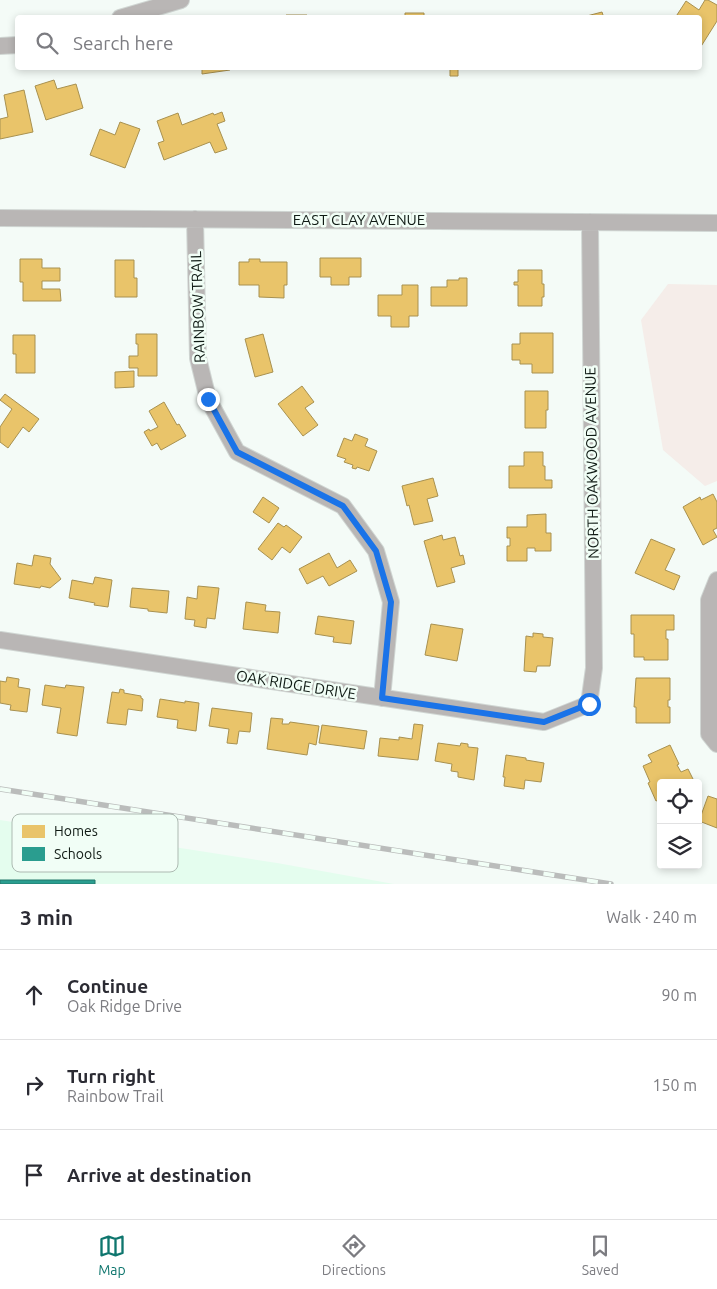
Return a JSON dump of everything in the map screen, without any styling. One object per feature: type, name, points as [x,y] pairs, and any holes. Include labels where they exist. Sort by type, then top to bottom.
[{"type":"street","points":[[130,15],[181,0]]},
{"type":"street","points":[[0,46],[15,45]]},
{"type":"street","name":"EAST CLAY AVENUE","points":[[0,218],[717,223]]},
{"type":"street","name":"RAINBOW TRAIL","points":[[195,219],[198,358],[208,399],[237,452],[343,506],[376,551],[391,602],[382,698]]},
{"type":"street","name":"NORTH OAKWOOD AVENUE","points":[[589,704],[594,668],[590,222]]},
{"type":"street","points":[[717,580],[709,600],[709,734],[717,744]]},
{"type":"street","name":"OAK RIDGE DRIVE","points":[[0,640],[544,722],[589,704]]},
{"type":"shaded area","points":[[668,284],[717,285],[717,481],[705,486],[663,450],[641,320]]},
{"type":"shaded area","points":[[0,820],[12,822],[12,872],[178,872],[178,848],[394,884],[0,884]]},
{"type":"building: Homes","points":[[705,0],[717,5],[717,21],[702,45],[702,15],[677,15],[686,1],[699,10]]},
{"type":"building: Homes","points":[[602,12],[603,15],[591,15]]},
{"type":"building: Homes","points":[[405,13],[424,13],[424,15],[405,15]]},
{"type":"building: Homes","points":[[202,70],[230,70],[202,74]]},
{"type":"building: Homes","points":[[450,70],[458,70],[458,76],[450,76]]},
{"type":"building: Homes","points":[[54,80],[57,89],[76,84],[83,108],[46,120],[35,86]]},
{"type":"building: Homes","points":[[24,90],[33,132],[0,139],[0,119],[8,117],[4,95]]},
{"type":"building: Homes","points":[[222,112],[225,121],[217,124],[227,149],[215,153],[210,142],[164,160],[158,143],[164,141],[157,121],[178,113],[182,125],[213,113],[214,115]]},
{"type":"building: Homes","points":[[120,122],[140,129],[125,168],[90,155],[100,129],[115,135]]},
{"type":"building: Homes","points":[[320,258],[361,258],[361,277],[349,277],[349,285],[331,285],[331,277],[320,277]]},
{"type":"building: Homes","points":[[20,259],[42,259],[42,268],[60,268],[60,281],[42,281],[42,289],[60,289],[61,301],[23,301],[23,282],[20,282]]},
{"type":"building: Homes","points":[[249,259],[260,259],[260,262],[287,262],[287,285],[284,285],[284,298],[259,297],[259,285],[239,285],[239,262],[249,262]]},
{"type":"building: Homes","points":[[115,260],[134,260],[134,278],[137,278],[137,297],[115,297]]},
{"type":"building: Homes","points":[[518,270],[542,270],[544,297],[542,297],[542,306],[518,306],[518,285],[514,285],[514,282],[518,282]]},
{"type":"building: Homes","points":[[459,278],[467,278],[467,306],[431,306],[431,287],[447,287],[447,280],[459,280]]},
{"type":"building: Homes","points":[[402,285],[418,285],[418,316],[409,316],[409,327],[391,327],[391,316],[378,316],[378,295],[402,295]]},
{"type":"building: Homes","points":[[520,333],[553,333],[553,373],[532,373],[532,364],[520,364],[520,360],[512,360],[512,344],[520,344]]},
{"type":"building: Homes","points":[[136,334],[157,334],[157,376],[138,376],[138,368],[129,368],[129,356],[138,356]]},
{"type":"building: Homes","points":[[263,334],[273,372],[255,377],[245,339]]},
{"type":"building: Homes","points":[[13,335],[35,335],[35,373],[16,373]]},
{"type":"building: Homes","points":[[134,371],[134,387],[115,388],[115,372]]},
{"type":"building: Homes","points":[[302,386],[314,402],[305,408],[318,425],[303,436],[278,404]]},
{"type":"building: Homes","points":[[525,391],[548,391],[546,428],[525,428]]},
{"type":"building: Homes","points":[[5,394],[39,419],[29,432],[23,427],[8,448],[0,442],[0,427],[12,409],[0,400]]},
{"type":"building: Homes","points":[[164,402],[177,425],[179,424],[186,436],[161,450],[157,443],[152,446],[144,432],[158,427],[149,411]]},
{"type":"building: Homes","points":[[355,434],[368,439],[365,446],[377,451],[369,471],[357,467],[356,469],[352,468],[353,465],[344,462],[346,459],[337,456],[344,438],[352,441]]},
{"type":"building: Homes","points":[[524,452],[543,452],[545,480],[552,480],[552,488],[509,488],[509,466],[524,466]]},
{"type":"building: Homes","points":[[433,478],[438,496],[427,499],[433,521],[414,525],[402,486]]},
{"type":"building: Homes","points":[[713,494],[717,502],[717,528],[713,530],[717,537],[703,545],[683,507],[700,497],[701,500]]},
{"type":"building: Homes","points":[[263,497],[279,508],[269,523],[253,512]]},
{"type":"building: Homes","points":[[546,514],[546,533],[551,533],[551,551],[535,551],[535,548],[527,548],[527,561],[507,561],[507,546],[510,546],[510,538],[507,538],[507,527],[527,527],[527,515]]},
{"type":"building: Homes","points":[[278,523],[284,527],[286,525],[302,537],[290,553],[282,547],[272,560],[258,549]]},
{"type":"building: Homes","points":[[442,535],[443,540],[455,537],[460,556],[463,555],[465,564],[451,568],[455,582],[437,587],[424,541]]},
{"type":"building: Homes","points":[[651,539],[675,549],[665,570],[680,576],[674,590],[635,573]]},
{"type":"building: Homes","points":[[329,553],[337,568],[350,560],[357,571],[329,586],[323,576],[307,584],[299,569]]},
{"type":"building: Homes","points":[[34,555],[51,558],[50,564],[61,579],[50,588],[14,584],[17,563],[32,566]]},
{"type":"building: Homes","points":[[95,577],[112,580],[108,607],[69,598],[72,580],[93,584]]},
{"type":"building: Homes","points":[[198,586],[219,588],[215,619],[207,618],[206,628],[194,626],[195,620],[185,619],[187,597],[197,599]]},
{"type":"building: Homes","points":[[132,588],[169,591],[167,613],[130,607]]},
{"type":"building: Homes","points":[[246,602],[266,605],[265,611],[280,612],[278,633],[243,629]]},
{"type":"building: Homes","points":[[631,615],[674,615],[674,630],[666,630],[668,660],[644,660],[644,657],[634,657],[634,634],[631,634]]},
{"type":"building: Homes","points":[[318,616],[354,621],[351,644],[333,642],[334,637],[315,634]]},
{"type":"building: Homes","points":[[431,624],[463,629],[457,661],[425,655]]},
{"type":"building: Homes","points":[[533,633],[553,638],[550,666],[537,666],[536,672],[524,671],[526,636],[533,637]]},
{"type":"building: Homes","points":[[7,677],[19,679],[18,687],[30,689],[27,712],[10,710],[11,705],[0,703],[0,681],[6,682]]},
{"type":"building: Homes","points":[[636,678],[670,678],[670,700],[668,700],[668,707],[670,707],[670,723],[636,723],[636,707],[634,707]]},
{"type":"building: Homes","points":[[45,685],[65,688],[66,685],[84,687],[77,736],[57,733],[61,708],[42,705]]},
{"type":"building: Homes","points":[[120,689],[124,690],[124,693],[141,696],[143,699],[142,711],[128,709],[126,725],[107,723],[112,692],[119,693]]},
{"type":"building: Homes","points":[[160,699],[199,703],[196,731],[177,728],[178,720],[157,717]]},
{"type":"building: Homes","points":[[212,708],[252,713],[250,732],[239,731],[237,744],[227,743],[229,729],[209,726]]},
{"type":"building: Homes","points":[[271,718],[283,719],[282,724],[289,724],[290,722],[319,726],[316,745],[309,743],[307,755],[267,749]]},
{"type":"building: Homes","points":[[414,724],[423,725],[418,760],[378,756],[380,738],[399,740],[399,737],[412,739]]},
{"type":"building: Homes","points":[[322,725],[367,731],[364,749],[319,743]]},
{"type":"building: Homes","points":[[438,743],[460,746],[461,743],[468,744],[468,747],[478,748],[474,780],[458,777],[458,772],[451,771],[452,764],[435,761]]},
{"type":"building: Homes","points":[[670,745],[681,772],[688,769],[693,779],[657,779],[656,801],[643,766],[652,762],[648,755]]},
{"type":"building: Homes","points":[[506,755],[544,763],[541,782],[525,780],[524,789],[504,786],[505,777],[503,777]]},
{"type":"building: Homes","points":[[708,796],[717,799],[717,828],[702,822],[702,813]]},
{"type":"building: Schools","points":[[0,880],[95,880],[95,884],[0,884]]},
{"type":"railway","points":[[0,789],[161,814]]},
{"type":"railway","points":[[178,817],[611,884]]},
{"type":"route","points":[[208,399],[237,452],[343,506],[376,551],[391,602],[382,698],[544,722],[589,704]]}]
